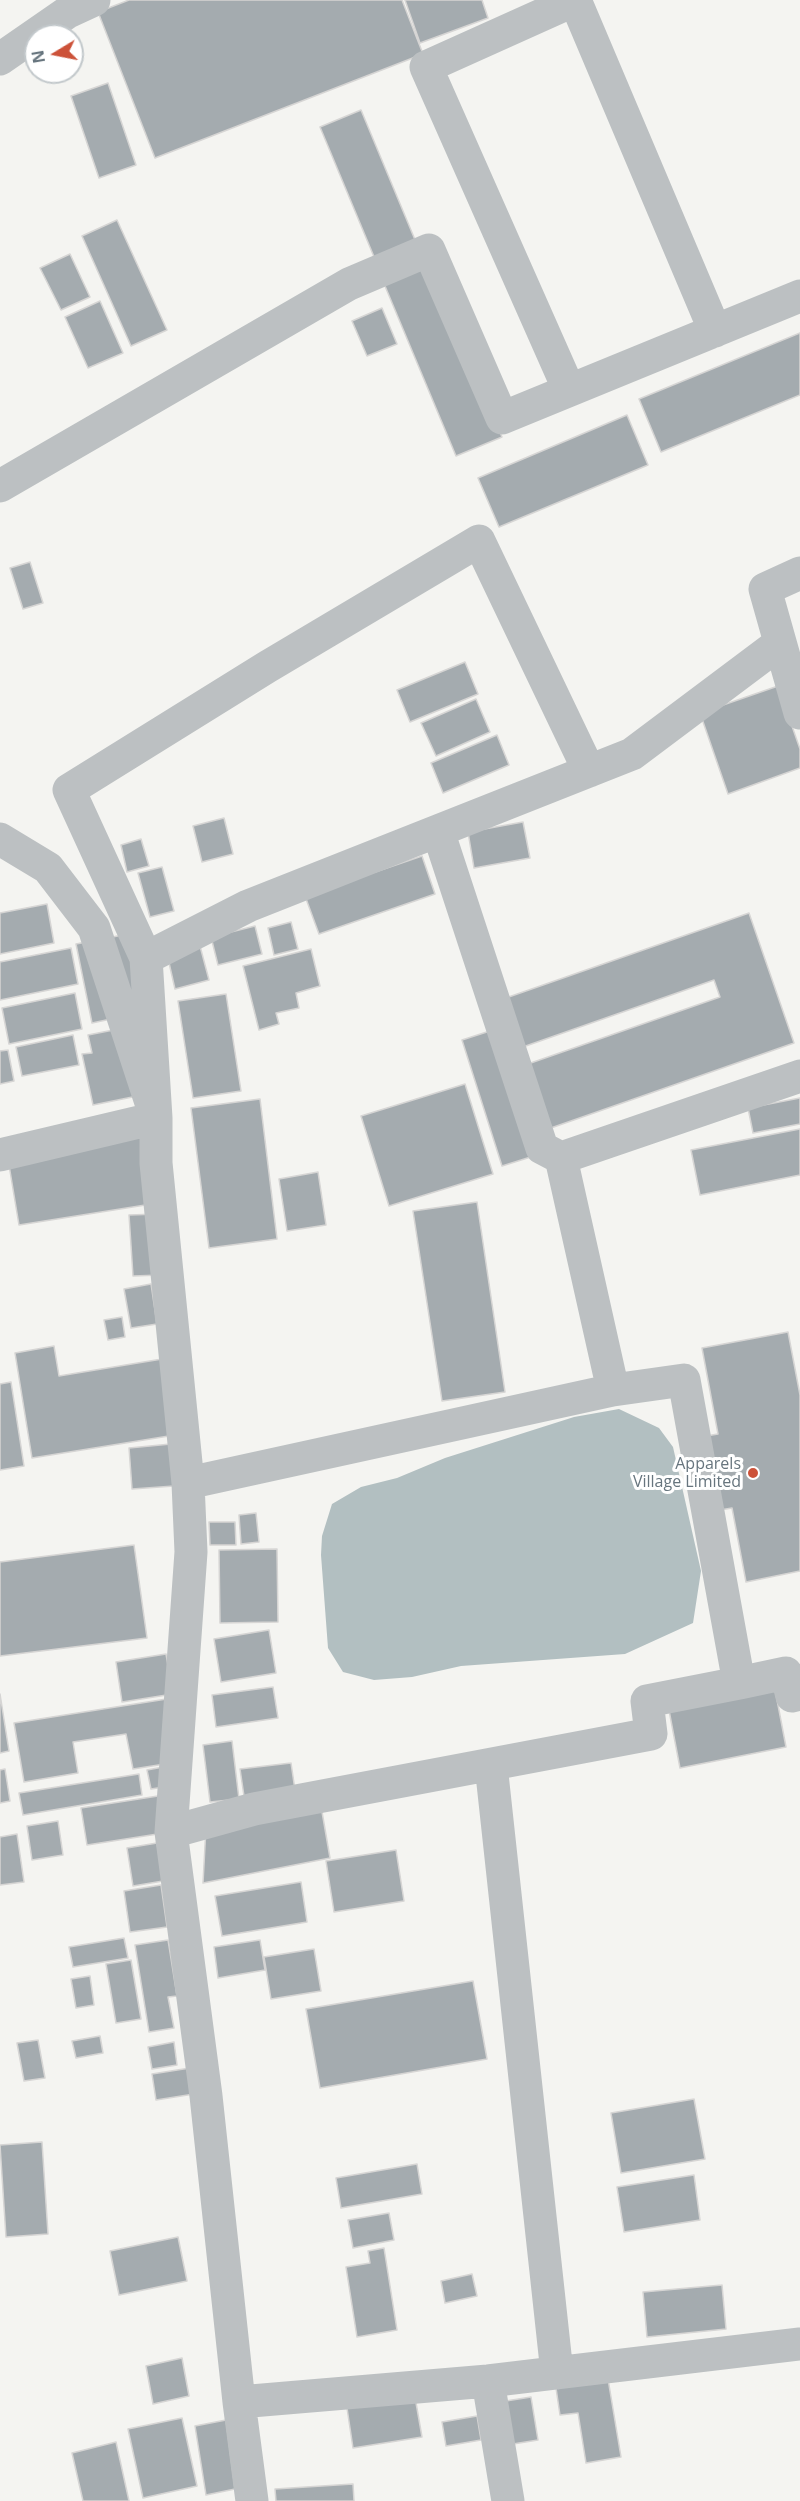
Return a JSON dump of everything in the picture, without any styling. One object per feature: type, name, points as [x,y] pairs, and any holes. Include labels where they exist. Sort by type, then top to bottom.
[{"type":"street","points":[[569,390],[426,67],[575,0],[715,331]]},
{"type":"street","points":[[0,59],[77,4]]},
{"type":"street","points":[[0,486],[349,284],[429,250],[502,418],[800,296]]},
{"type":"street","points":[[252,2501],[206,2096],[171,1832],[191,1552],[188,1483],[156,1163],[156,1118],[146,958],[69,790],[479,541],[589,771]]},
{"type":"street","points":[[800,573],[765,590],[800,713]]},
{"type":"street","points":[[146,958],[248,906],[633,754],[780,643]]},
{"type":"street","points":[[438,831],[542,1148],[561,1158],[800,1076]]},
{"type":"street","points":[[0,839],[48,868],[94,928],[156,1118]]},
{"type":"street","points":[[0,1155],[156,1118]]},
{"type":"street","points":[[561,1158],[613,1389]]},
{"type":"street","points":[[188,1483],[613,1389],[684,1380],[739,1683]]},
{"type":"street","points":[[171,1832],[254,1809],[651,1734],[647,1701],[786,1673],[792,1695],[800,1694]]},
{"type":"street","points":[[491,1765],[557,2373]]},
{"type":"street","points":[[239,2402],[488,2381],[800,2344]]},
{"type":"street","points":[[488,2381],[508,2501]]},
{"type":"shaded area","points":[[619,1409],[659,1428],[673,1447],[701,1571],[693,1623],[625,1654],[461,1666],[412,1677],[374,1680],[343,1672],[328,1648],[321,1555],[322,1536],[332,1504],[361,1487],[397,1478],[445,1458],[574,1417]]},
{"type":"building","points":[[129,0],[402,0],[423,54],[155,158],[98,12]]},
{"type":"building","points":[[405,0],[482,0],[488,18],[420,43]]},
{"type":"building","points":[[108,83],[136,165],[99,178],[71,96]]},
{"type":"building","points":[[361,110],[418,247],[377,264],[320,127]]},
{"type":"building","points":[[117,220],[167,330],[131,346],[82,236]]},
{"type":"building","points":[[70,254],[90,297],[61,310],[40,268]]},
{"type":"building","points":[[425,255],[502,437],[456,456],[380,274]]},
{"type":"building","points":[[100,301],[123,353],[88,368],[65,317]]},
{"type":"building","points":[[382,308],[397,344],[367,356],[352,321]]},
{"type":"building","points":[[800,333],[800,395],[661,452],[639,399]]},
{"type":"building","points":[[627,415],[648,465],[499,527],[478,478]]},
{"type":"building","points":[[30,562],[43,603],[23,609],[10,568]]},
{"type":"building","points":[[465,662],[478,694],[410,722],[397,690]]},
{"type":"building","points":[[778,686],[800,749],[800,768],[728,794],[700,713]]},
{"type":"building","points":[[476,699],[490,732],[436,756],[421,723]]},
{"type":"building","points":[[497,735],[509,765],[443,793],[431,763]]},
{"type":"building","points":[[224,818],[233,854],[202,862],[193,826]]},
{"type":"building","points":[[523,822],[530,858],[474,868],[468,832]]},
{"type":"building","points":[[141,839],[149,866],[127,872],[121,845]]},
{"type":"building","points":[[422,856],[435,894],[319,934],[305,896]]},
{"type":"building","points":[[162,867],[174,911],[150,917],[138,873]]},
{"type":"building","points":[[47,904],[54,943],[0,954],[0,913]]},
{"type":"building","points":[[749,913],[794,1043],[548,1129],[525,1065],[720,997],[714,980],[520,1048],[503,999]]},
{"type":"building","points":[[291,922],[298,949],[274,955],[268,928]]},
{"type":"building","points":[[255,926],[262,954],[218,965],[211,937]]},
{"type":"building","points":[[128,934],[144,1012],[92,1023],[76,944]]},
{"type":"building","points":[[200,946],[209,980],[175,989],[167,954]]},
{"type":"building","points":[[71,948],[78,984],[0,1000],[0,962]]},
{"type":"building","points":[[311,949],[320,986],[296,993],[299,1008],[276,1013],[279,1024],[259,1030],[243,966]]},
{"type":"building","points":[[75,993],[82,1029],[9,1044],[2,1008]]},
{"type":"building","points":[[226,994],[241,1091],[193,1098],[178,1001]]},
{"type":"building","points":[[144,1024],[157,1092],[93,1105],[82,1054],[92,1053],[88,1035]]},
{"type":"building","points":[[496,1029],[537,1155],[502,1166],[462,1040]]},
{"type":"building","points":[[73,1035],[79,1065],[22,1076],[16,1047]]},
{"type":"building","points":[[8,1050],[14,1081],[0,1084],[0,1051]]},
{"type":"building","points":[[465,1084],[493,1174],[389,1206],[361,1116]]},
{"type":"building","points":[[800,1098],[800,1124],[753,1133],[748,1108]]},
{"type":"building","points":[[260,1099],[277,1239],[209,1248],[191,1108]]},
{"type":"building","points":[[800,1129],[800,1175],[700,1195],[691,1150]]},
{"type":"building","points":[[147,1136],[158,1203],[19,1225],[8,1159]]},
{"type":"building","points":[[318,1172],[326,1225],[287,1231],[279,1179]]},
{"type":"building","points":[[477,1202],[505,1392],[442,1401],[413,1211]]},
{"type":"building","points":[[159,1214],[161,1275],[133,1276],[129,1215]]},
{"type":"building","points":[[151,1284],[157,1324],[131,1328],[124,1289]]},
{"type":"building","points":[[122,1317],[125,1337],[108,1340],[104,1320]]},
{"type":"building","name":"Apparels Village Limited","points":[[788,1332],[800,1395],[800,1571],[746,1582],[732,1508],[714,1511],[700,1437],[718,1434],[702,1348]]},
{"type":"building","points":[[54,1346],[59,1376],[162,1359],[175,1435],[32,1458],[15,1353]]},
{"type":"building","points":[[11,1382],[24,1466],[0,1470],[0,1384]]},
{"type":"building","points":[[171,1444],[174,1486],[132,1489],[129,1448]]},
{"type":"building","points":[[256,1513],[259,1542],[241,1544],[239,1515]]},
{"type":"building","points":[[209,1522],[235,1522],[236,1545],[210,1545]]},
{"type":"building","points":[[134,1545],[147,1638],[0,1656],[0,1562]]},
{"type":"building","points":[[277,1549],[278,1622],[220,1623],[219,1550]]},
{"type":"building","points":[[269,1630],[276,1673],[221,1682],[214,1639]]},
{"type":"building","points":[[166,1654],[173,1694],[122,1702],[116,1662]]},
{"type":"building","points":[[774,1684],[786,1747],[680,1768],[668,1705]]},
{"type":"building","points":[[273,1687],[278,1718],[216,1727],[212,1695]]},
{"type":"building","points":[[0,1694],[9,1751],[0,1753]]},
{"type":"building","points":[[173,1698],[184,1761],[133,1769],[126,1734],[73,1742],[78,1773],[24,1782],[14,1723]]},
{"type":"building","points":[[232,1741],[239,1799],[210,1802],[203,1745]]},
{"type":"building","points":[[291,1763],[295,1790],[244,1796],[240,1769]]},
{"type":"building","points":[[174,1765],[177,1785],[151,1789],[147,1770]]},
{"type":"building","points":[[5,1769],[10,1801],[0,1803],[0,1770]]},
{"type":"building","points":[[139,1774],[142,1795],[23,1815],[19,1793]]},
{"type":"building","points":[[158,1796],[164,1833],[87,1845],[81,1808]]},
{"type":"building","points":[[321,1806],[330,1858],[203,1883],[206,1827]]},
{"type":"building","points":[[58,1821],[63,1855],[32,1860],[27,1826]]},
{"type":"building","points":[[17,1834],[24,1882],[0,1885],[0,1837]]},
{"type":"building","points":[[157,1843],[163,1881],[133,1886],[127,1848]]},
{"type":"building","points":[[396,1850],[404,1901],[334,1912],[326,1861]]},
{"type":"building","points":[[301,1882],[307,1922],[222,1936],[215,1896]]},
{"type":"building","points":[[161,1885],[167,1927],[130,1932],[124,1891]]},
{"type":"building","points":[[124,1938],[128,1958],[73,1967],[69,1947]]},
{"type":"building","points":[[168,1940],[177,1996],[168,1997],[174,2028],[149,2032],[135,1945]]},
{"type":"building","points":[[260,1940],[265,1970],[218,1978],[214,1947]]},
{"type":"building","points":[[314,1949],[321,1991],[271,1999],[264,1957]]},
{"type":"building","points":[[131,1960],[141,2019],[116,2023],[106,1964]]},
{"type":"building","points":[[90,1976],[94,2005],[76,2008],[71,1979]]},
{"type":"building","points":[[473,1981],[487,2059],[320,2088],[306,2009]]},
{"type":"building","points":[[100,2036],[103,2053],[76,2058],[72,2041]]},
{"type":"building","points":[[38,2040],[45,2078],[24,2081],[17,2043]]},
{"type":"building","points":[[174,2042],[177,2065],[152,2069],[148,2047]]},
{"type":"building","points":[[190,2068],[194,2094],[156,2100],[152,2074]]},
{"type":"building","points":[[694,2099],[705,2159],[621,2173],[611,2113]]},
{"type":"building","points":[[42,2142],[48,2234],[6,2237],[0,2145]]},
{"type":"building","points":[[417,2164],[422,2194],[341,2208],[336,2178]]},
{"type":"building","points":[[694,2175],[700,2220],[624,2232],[617,2187]]},
{"type":"building","points":[[389,2213],[394,2240],[353,2248],[348,2220]]},
{"type":"building","points":[[178,2237],[187,2281],[119,2295],[110,2251]]},
{"type":"building","points":[[384,2248],[397,2330],[357,2337],[346,2267],[370,2263],[368,2251]]},
{"type":"building","points":[[472,2274],[477,2296],[445,2303],[441,2281]]},
{"type":"building","points":[[722,2285],[726,2329],[647,2337],[643,2292]]},
{"type":"building","points":[[182,2358],[189,2396],[153,2404],[146,2366]]},
{"type":"building","points":[[608,2379],[621,2457],[586,2463],[578,2413],[560,2415],[556,2388]]},
{"type":"building","points":[[415,2397],[422,2437],[353,2448],[347,2408]]},
{"type":"building","points":[[531,2397],[538,2440],[513,2444],[506,2401]]},
{"type":"building","points":[[477,2416],[481,2440],[446,2446],[442,2422]]},
{"type":"building","points":[[182,2418],[197,2486],[143,2498],[128,2429]]},
{"type":"building","points":[[226,2420],[235,2489],[206,2495],[195,2426]]},
{"type":"building","points":[[116,2442],[129,2501],[83,2501],[72,2453]]},
{"type":"building","points":[[353,2484],[354,2501],[276,2501],[275,2489]]},
{"type":"place","name":"Apparels Village Limited","points":[[753,1473]]}]
